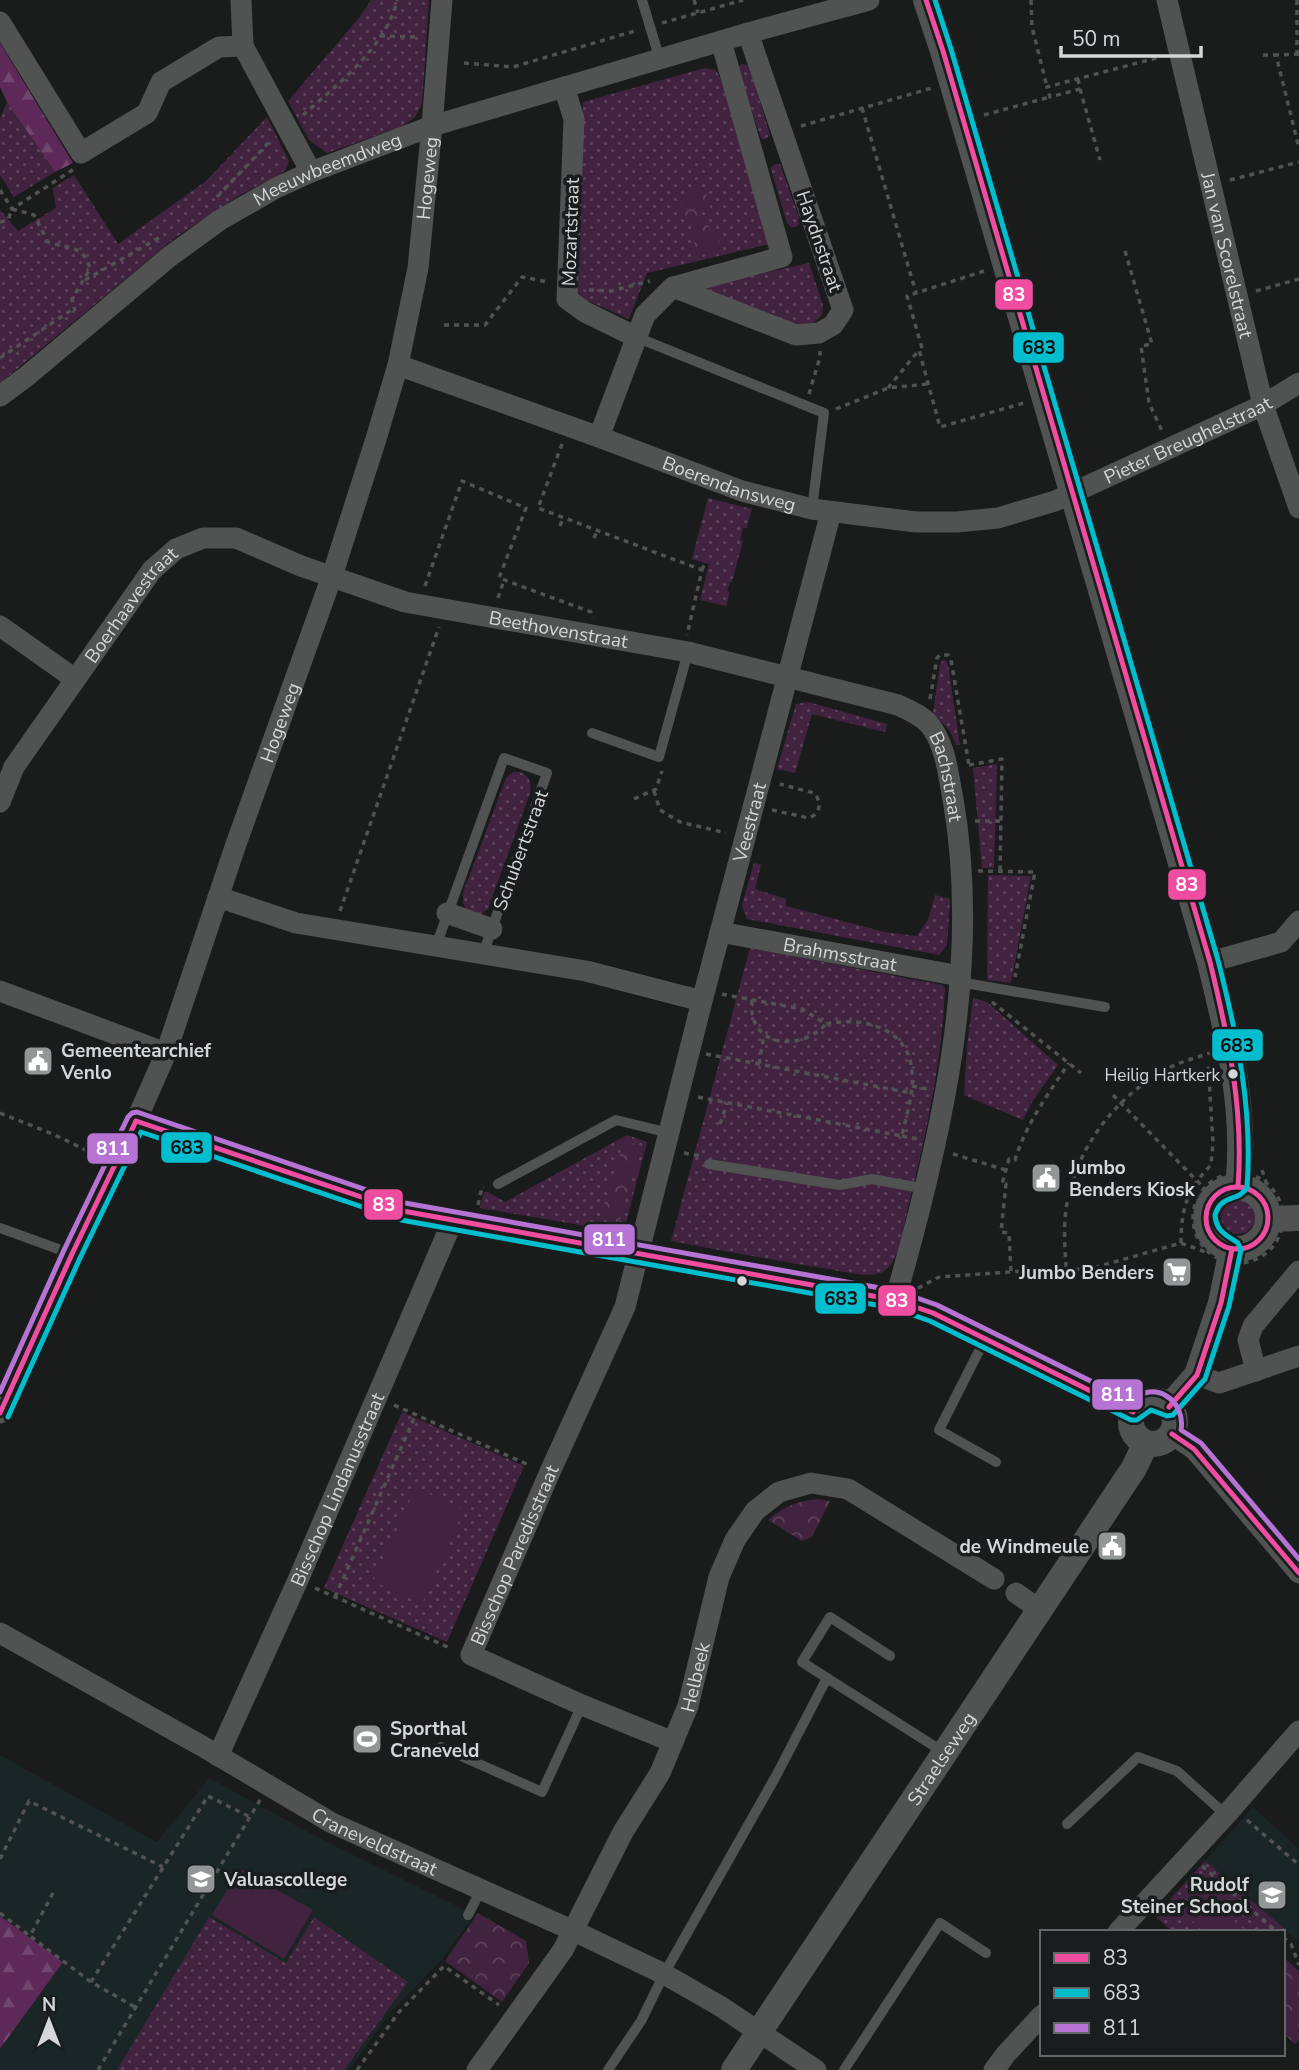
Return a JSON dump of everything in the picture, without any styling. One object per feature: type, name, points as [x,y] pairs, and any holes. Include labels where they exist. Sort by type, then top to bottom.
[{"type":"street","points":[[241,0],[243,46],[311,172]]},
{"type":"street","name":"Hogeweg","points":[[3,1400],[116,1165],[166,1053],[218,897],[332,576],[376,439],[398,365],[418,268],[442,0]]},
{"type":"street","points":[[926,0],[1210,962],[1227,1032],[1239,1107],[1238,1186]]},
{"type":"street","name":"Jan van Scorelstraat","points":[[1167,0],[1263,405],[1299,508]]},
{"type":"street","name":"Meeuwbeemdweg","points":[[0,396],[169,257],[220,220],[276,188],[432,126],[862,1]]},
{"type":"street","points":[[0,22],[81,153],[147,113],[161,82],[219,47],[243,46]]},
{"type":"street","name":"Haydnstraat","points":[[748,33],[843,310],[833,325],[819,333]]},
{"type":"street","name":"Haydnstraat","points":[[599,437],[645,315],[673,287],[782,257],[721,41]]},
{"type":"street","name":"Mozartstraat","points":[[564,88],[574,119],[567,299],[585,312],[636,337]]},
{"type":"street","points":[[673,287],[796,335],[819,333]]},
{"type":"street","name":"Boerendansweg","points":[[398,365],[742,491],[822,510],[916,522],[957,523],[998,517],[1073,494]]},
{"type":"street","name":"Pieter Breughelstraat","points":[[1073,494],[1263,405],[1299,383]]},
{"type":"street","name":"Veestraat","points":[[639,1254],[787,676],[822,510]]},
{"type":"street","name":"Boerhaavestraat","points":[[0,802],[7,766],[75,679],[152,569],[176,549],[203,538],[236,538],[300,566],[332,576]]},
{"type":"street","name":"Beethovenstraat","points":[[332,576],[405,602],[688,652],[787,676]]},
{"type":"street","points":[[0,626],[75,679]]},
{"type":"street","name":"Bachstraat","points":[[787,676],[898,705],[917,714],[939,740],[946,760],[957,824],[962,931],[959,979],[949,1072],[926,1189],[895,1300]]},
{"type":"street","points":[[218,897],[296,923],[586,971],[703,996]]},
{"type":"street","name":"Schubertstraat","points":[[447,913],[492,929]]},
{"type":"street","points":[[1210,962],[1281,942],[1299,922]]},
{"type":"street","name":"Brahmsstraat","points":[[720,932],[959,979]]},
{"type":"street","points":[[0,991],[166,1053]]},
{"type":"street","points":[[136,1121],[403,1211],[895,1300],[933,1313],[1133,1412]]},
{"type":"street","points":[[1230,1254],[1215,1240],[1206,1220],[1211,1200],[1218,1193],[1238,1186],[1256,1193],[1268,1209],[1273,1229]]},
{"type":"street","points":[[1230,1254],[1254,1244],[1267,1229],[1299,1218]]},
{"type":"street","name":"Bisschop Lindanusstraat","points":[[218,1756],[298,1580],[376,1396],[463,1222]]},
{"type":"street","name":"Bisschop Paredisstraat","points":[[639,1254],[625,1307],[471,1655],[673,1742]]},
{"type":"street","points":[[1168,1407],[1196,1375],[1221,1303],[1230,1254]]},
{"type":"street","points":[[1256,1371],[1248,1340],[1253,1326],[1299,1271]]},
{"type":"street","points":[[1196,1375],[1219,1382],[1299,1356]]},
{"type":"street","points":[[1153,1400],[1168,1407],[1175,1423],[1172,1434],[1160,1443],[1146,1443],[1137,1438],[1130,1423],[1138,1406],[1153,1400]]},
{"type":"street","points":[[1172,1434],[1194,1448],[1299,1573]]},
{"type":"street","name":"Straelseweg","points":[[734,2070],[1134,1468],[1146,1443]]},
{"type":"street","name":"Helbeek","points":[[477,2070],[563,1950],[623,1832],[660,1773],[688,1706],[719,1577],[735,1540],[755,1511],[779,1492],[811,1483],[848,1489],[994,1579]]},
{"type":"street","points":[[1016,1593],[1040,1609]]},
{"type":"street","name":"Craneveldstraat","points":[[0,1633],[332,1824],[574,1931],[664,1974],[720,2006],[816,2070]]},
{"type":"street","points":[[1120,1930],[1299,1731]]},
{"type":"street","points":[[994,2070],[1040,2017]]},
{"type":"lane","points":[[642,0],[660,60]]},
{"type":"lane","points":[[636,337],[824,414],[822,510]]},
{"type":"lane","points":[[592,733],[659,757],[688,652]]},
{"type":"lane","name":"Schubertstraat","points":[[436,946],[504,758],[547,773],[483,954]]},
{"type":"lane","points":[[959,979],[988,987],[1105,1007]]},
{"type":"lane","points":[[498,1184],[616,1120],[667,1141]]},
{"type":"lane","points":[[706,1160],[840,1185],[872,1179],[926,1189]]},
{"type":"lane","points":[[0,1228],[72,1254]]},
{"type":"lane","points":[[985,1339],[939,1430],[996,1462]]},
{"type":"lane","points":[[890,1656],[830,1617],[802,1662],[945,1753]]},
{"type":"lane","points":[[608,2070],[641,2021],[664,1974],[776,1776],[827,1678]]},
{"type":"lane","points":[[441,1747],[542,1792],[582,1705]]},
{"type":"lane","points":[[1067,1824],[1139,1757],[1177,1771],[1229,1811]]},
{"type":"lane","points":[[468,1915],[481,1890]]},
{"type":"lane","points":[[844,2070],[940,1923],[986,1953]]},
{"type":"path","points":[[212,202],[228,189],[278,133],[303,116],[346,76],[380,36],[395,13],[397,0]]},
{"type":"path","points":[[694,0],[698,13]]},
{"type":"path","points":[[464,63],[513,67],[743,0]]},
{"type":"path","points":[[1031,0],[1032,27],[1050,97]]},
{"type":"path","points":[[1263,55],[1298,54],[1297,0]]},
{"type":"path","points":[[380,36],[426,37]]},
{"type":"path","points":[[1047,87],[1180,52]]},
{"type":"path","points":[[1276,55],[1299,148]]},
{"type":"path","points":[[1078,79],[1101,160]]},
{"type":"path","points":[[782,132],[935,88]]},
{"type":"path","points":[[983,116],[1080,89]]},
{"type":"path","points":[[862,108],[916,293]]},
{"type":"path","points":[[0,222],[8,220],[12,209],[81,165],[81,153]]},
{"type":"path","points":[[1211,185],[1299,162]]},
{"type":"path","points":[[0,190],[12,209],[34,215],[48,242],[77,248],[87,258],[90,269],[72,299],[73,309],[90,324]]},
{"type":"path","points":[[85,280],[166,234]]},
{"type":"path","points":[[1125,251],[1152,344],[1141,346],[1149,403],[1170,449]]},
{"type":"path","points":[[888,388],[922,348],[907,296],[988,270]]},
{"type":"path","points":[[1237,297],[1299,279]]},
{"type":"path","points":[[0,358],[73,309]]},
{"type":"path","points":[[806,406],[820,357],[819,333]]},
{"type":"path","points":[[919,350],[940,427],[1026,402]]},
{"type":"path","points":[[824,414],[888,388],[928,384]]},
{"type":"path","points":[[538,508],[569,426]]},
{"type":"path","points":[[419,604],[462,481],[526,508],[538,508],[702,570]]},
{"type":"path","points":[[526,508],[499,578],[591,612],[598,636]]},
{"type":"path","points":[[560,526],[563,518]]},
{"type":"path","points":[[594,538],[597,531]]},
{"type":"path","points":[[688,652],[687,631],[705,562]]},
{"type":"path","points":[[333,929],[445,609]]},
{"type":"path","points":[[930,699],[937,658],[947,655],[951,660],[967,766],[1002,760],[1000,872]]},
{"type":"path","points":[[659,757],[663,770],[654,791],[660,810],[680,822],[745,838]]},
{"type":"path","points":[[753,806],[804,818],[814,816],[819,807],[818,797],[810,791],[760,779]]},
{"type":"path","points":[[634,799],[654,791]]},
{"type":"path","points":[[972,816],[973,821],[1001,821]]},
{"type":"path","points":[[978,871],[1035,872],[1012,991]]},
{"type":"path","points":[[988,987],[986,998],[1081,1073]]},
{"type":"path","points":[[703,996],[752,1000],[802,1009],[826,1024]]},
{"type":"path","points":[[679,1093],[902,1136],[911,1093],[912,1071],[906,1050],[892,1033],[862,1022],[843,1021],[826,1024],[811,1037],[782,1042],[764,1034],[758,1028],[752,1015],[752,1000]]},
{"type":"path","points":[[759,1064],[764,1034]]},
{"type":"path","points":[[690,1051],[911,1093]]},
{"type":"path","points":[[1066,1268],[1065,1217],[1074,1175],[1093,1136],[1135,1090],[1169,1068],[1210,1054],[1213,1143],[1211,1165],[1197,1181],[1182,1211],[1181,1243]]},
{"type":"path","points":[[1011,1271],[1009,1233],[1002,1233],[1006,1185],[1002,1184],[1009,1159],[1015,1160],[1021,1140],[1036,1111],[1069,1063]]},
{"type":"path","points":[[1113,1095],[1204,1188]]},
{"type":"path","points":[[720,1124],[727,1103]]},
{"type":"path","points":[[0,1113],[55,1135],[116,1165]]},
{"type":"path","points":[[667,1141],[706,1160]]},
{"type":"path","points":[[934,1148],[1006,1170]]},
{"type":"path","points":[[463,1222],[482,1187],[498,1184]]},
{"type":"path","points":[[895,1300],[939,1277],[1066,1268],[1086,1270],[1181,1243],[1230,1254],[1262,1255],[1273,1229]]},
{"type":"path","points":[[376,1396],[549,1474]]},
{"type":"path","points":[[335,1597],[415,1414]]},
{"type":"path","points":[[298,1580],[461,1654],[471,1655]]},
{"type":"path","points":[[98,2070],[268,1786]]},
{"type":"path","points":[[91,1982],[208,1796],[250,1817]]},
{"type":"path","points":[[0,1859],[29,1801],[163,1867]]},
{"type":"path","points":[[1229,1811],[1299,1866]]},
{"type":"path","points":[[1189,1855],[1275,1930]]},
{"type":"path","points":[[30,1936],[53,1893]]},
{"type":"path","points":[[0,1913],[91,1982],[135,2007]]},
{"type":"path","points":[[1285,1939],[1291,1944],[1299,1965]]},
{"type":"path","points":[[358,2070],[399,2011],[444,1966],[515,2016]]},
{"type":"shaded area","name":"Valuascollege","points":[[0,1755],[157,1842],[209,1778],[319,1838],[475,1915],[442,1959],[391,2012],[349,2070],[0,2070],[0,2049],[63,1962],[0,1916]]},
{"type":"shaded area","name":"Rudolf Steiner School","points":[[1253,1807],[1299,1849],[1299,1942],[1205,1861]]},
{"type":"green space","points":[[371,0],[429,0],[422,104],[415,117],[403,126],[327,153],[309,140],[288,101],[359,18]]},
{"type":"green space","points":[[0,43],[73,163],[55,172],[7,102],[0,87]]},
{"type":"green space","points":[[741,64],[749,65],[770,135],[764,140],[761,138],[738,70]]},
{"type":"green space","points":[[705,68],[716,70],[720,77],[774,243],[647,273],[629,319],[575,295],[583,102]]},
{"type":"green space","points":[[7,102],[55,172],[14,197],[0,175],[0,119]]},
{"type":"green space","points":[[267,117],[289,161],[286,169],[176,237],[0,383],[0,210],[18,231],[56,208],[53,188],[74,175],[118,244],[206,181]]},
{"type":"green space","points":[[775,164],[780,164],[801,223],[796,227],[787,223],[771,170]]},
{"type":"green space","points":[[697,190],[705,193],[710,200],[710,211],[698,216],[717,237],[719,247],[713,255],[695,252],[694,233],[681,208],[684,194]]},
{"type":"green space","points":[[809,263],[823,305],[822,315],[809,327],[793,326],[693,289]]},
{"type":"green space","points":[[708,498],[752,509],[747,528],[743,528],[740,540],[743,541],[727,591],[730,592],[726,606],[700,600],[709,564],[692,559]]},
{"type":"green space","points":[[945,660],[960,745],[956,745],[950,731],[933,713],[940,664]]},
{"type":"green space","points":[[808,702],[887,724],[885,732],[812,714],[795,773],[777,769],[796,704]]},
{"type":"green space","points":[[997,764],[994,868],[982,868],[973,768]]},
{"type":"green space","points":[[513,772],[528,777],[530,793],[488,909],[481,914],[466,909],[463,893],[506,778]]},
{"type":"green space","points":[[754,863],[761,865],[755,889],[786,899],[786,906],[884,932],[917,936],[928,920],[935,895],[950,899],[947,945],[939,955],[747,919],[742,905]]},
{"type":"green space","points":[[988,875],[1031,876],[1011,983],[987,980]]},
{"type":"green space","points":[[750,948],[942,985],[945,988],[937,1071],[921,1153],[898,1250],[891,1264],[882,1272],[854,1274],[671,1241]]},
{"type":"green space","points":[[973,998],[987,1002],[1058,1065],[1023,1120],[964,1095]]},
{"type":"green space","points":[[627,1135],[647,1142],[626,1223],[609,1230],[480,1208],[484,1192],[505,1202]]},
{"type":"green space","points":[[624,1141],[641,1145],[619,1223],[600,1218]]},
{"type":"green space","points":[[1238,1200],[1250,1205],[1255,1217],[1250,1229],[1238,1234],[1226,1229],[1221,1217],[1226,1205]]},
{"type":"green space","points":[[402,1412],[524,1466],[447,1642],[324,1588]]},
{"type":"green space","points":[[416,1488],[464,1510],[422,1604],[373,1581]]},
{"type":"green space","points":[[818,1499],[830,1501],[812,1537],[802,1541],[768,1520],[791,1505]]},
{"type":"green space","points":[[1205,1861],[1286,1930],[1171,1930],[1155,1916]]},
{"type":"green space","points":[[240,1869],[313,1910],[284,1959],[212,1915]]},
{"type":"green space","points":[[1198,1890],[1245,1930],[1202,1930],[1180,1910]]},
{"type":"green space","points":[[478,1913],[526,1941],[529,1963],[502,2002],[445,1961]]},
{"type":"green space","points":[[0,1916],[63,1962],[0,2049]]},
{"type":"green space","points":[[209,1917],[286,1963],[314,1917],[408,1982],[344,2070],[117,2070]]},
{"type":"green space","points":[[1285,1959],[1299,1971],[1299,2040],[1295,2044],[1285,2035]]},
{"type":"transit line","name":"83","points":[[926,0],[1210,962],[1223,1017],[1237,1101],[1238,1186]]},
{"type":"transit line","name":"683","points":[[8,1417],[141,1132],[401,1220],[893,1308],[930,1321],[1131,1420],[1137,1420],[1151,1410],[1167,1416],[1173,1415],[1205,1379],[1229,1306],[1241,1250],[1238,1243],[1220,1229],[1215,1215],[1221,1204],[1247,1188],[1248,1130],[1237,1044],[1218,960],[935,0]]},
{"type":"transit line","name":"811","points":[[0,1392],[128,1117],[137,1112],[405,1203],[897,1291],[937,1305],[1131,1401],[1149,1392],[1166,1396],[1179,1410],[1181,1430],[1201,1443],[1299,1559]]},
{"type":"transit line","name":"83","points":[[136,1121],[403,1211],[895,1300],[933,1313],[1133,1412]]},
{"type":"transit line","name":"83","points":[[0,1413],[136,1121]]},
{"type":"transit line","name":"83","points":[[1237,1187],[1249,1189],[1259,1196],[1266,1206],[1268,1218],[1266,1230],[1259,1240],[1249,1247],[1237,1249],[1225,1247],[1215,1240],[1208,1230],[1206,1218],[1208,1206],[1215,1196],[1225,1189],[1237,1187]]},
{"type":"transit line","name":"83","points":[[1169,1407],[1197,1375],[1221,1303],[1232,1249]]},
{"type":"transit line","name":"83","points":[[1172,1434],[1194,1449],[1299,1573]]},
{"type":"place","name":"Gemeentearchief Venlo","points":[[38,1061]]},
{"type":"place","name":"Heilig Hartkerk","points":[[1233,1074]]},
{"type":"place","name":"Jumbo Benders Kiosk","points":[[1046,1178]]},
{"type":"place","name":"Jumbo Benders","points":[[1177,1272]]},
{"type":"place","name":"de Windmeule","points":[[1112,1546]]},
{"type":"place","name":"Sporthal Craneveld","points":[[367,1739]]},
{"type":"place","name":"Valuascollege","points":[[201,1879]]},
{"type":"place","name":"Rudolf Steiner School","points":[[1272,1895]]}]
